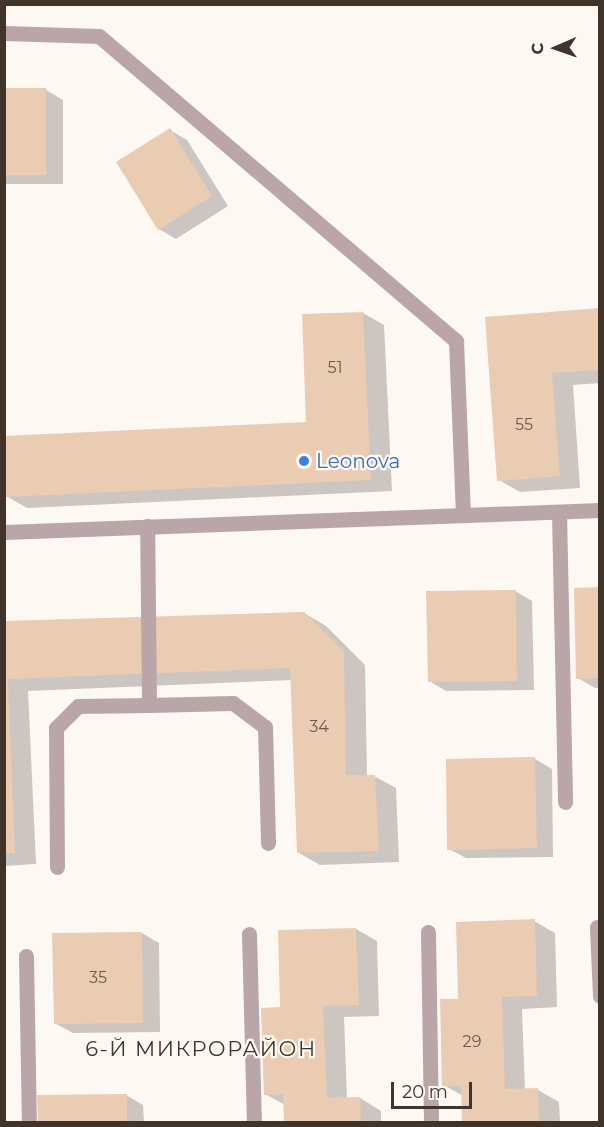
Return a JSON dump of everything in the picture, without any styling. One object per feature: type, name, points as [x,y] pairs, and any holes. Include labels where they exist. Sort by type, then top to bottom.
[{"type":"lane","points":[[4,33],[99,36],[456,341],[463,515]]},
{"type":"lane","points":[[4,532],[600,510]]},
{"type":"lane","points":[[559,512],[565,802]]},
{"type":"lane","points":[[147,526],[149,705]]},
{"type":"lane","points":[[57,867],[56,728],[78,706],[233,703],[265,728],[268,843]]},
{"type":"lane","points":[[597,927],[600,996]]},
{"type":"lane","points":[[428,932],[431,1122]]},
{"type":"lane","points":[[249,934],[254,1122]]},
{"type":"lane","points":[[26,956],[29,1122]]},
{"type":"building","points":[[4,88],[46,88],[46,175],[4,175]]},
{"type":"building","points":[[170,128],[212,196],[158,230],[116,162]]},
{"type":"building","points":[[600,308],[600,370],[552,373],[560,476],[497,481],[485,317]]},
{"type":"building","points":[[363,312],[371,480],[5,497],[4,436],[306,422],[302,314]]},
{"type":"building","points":[[600,587],[600,678],[576,679],[574,588]]},
{"type":"building","points":[[516,590],[517,681],[428,682],[426,591]]},
{"type":"building","points":[[304,612],[344,652],[346,775],[375,775],[379,851],[297,853],[290,668],[8,679],[15,853],[4,853],[4,621]]},
{"type":"building","points":[[535,757],[537,848],[447,850],[446,759]]},
{"type":"building","points":[[535,919],[537,996],[502,997],[505,1089],[538,1088],[539,1122],[462,1122],[461,1086],[442,1086],[440,999],[458,999],[456,922]]},
{"type":"building","points":[[356,928],[359,1005],[323,1006],[327,1098],[360,1097],[361,1122],[284,1122],[283,1094],[264,1095],[261,1008],[280,1007],[278,930]]},
{"type":"building","points":[[142,932],[143,1023],[54,1024],[52,933]]},
{"type":"building","points":[[127,1094],[127,1122],[38,1122],[37,1095]]},
{"type":"place","name":"Leonova","points":[[304,461]]},
{"type":"district","name":"6-Й МИКРОРАЙОН","points":[[201,1049]]}]
